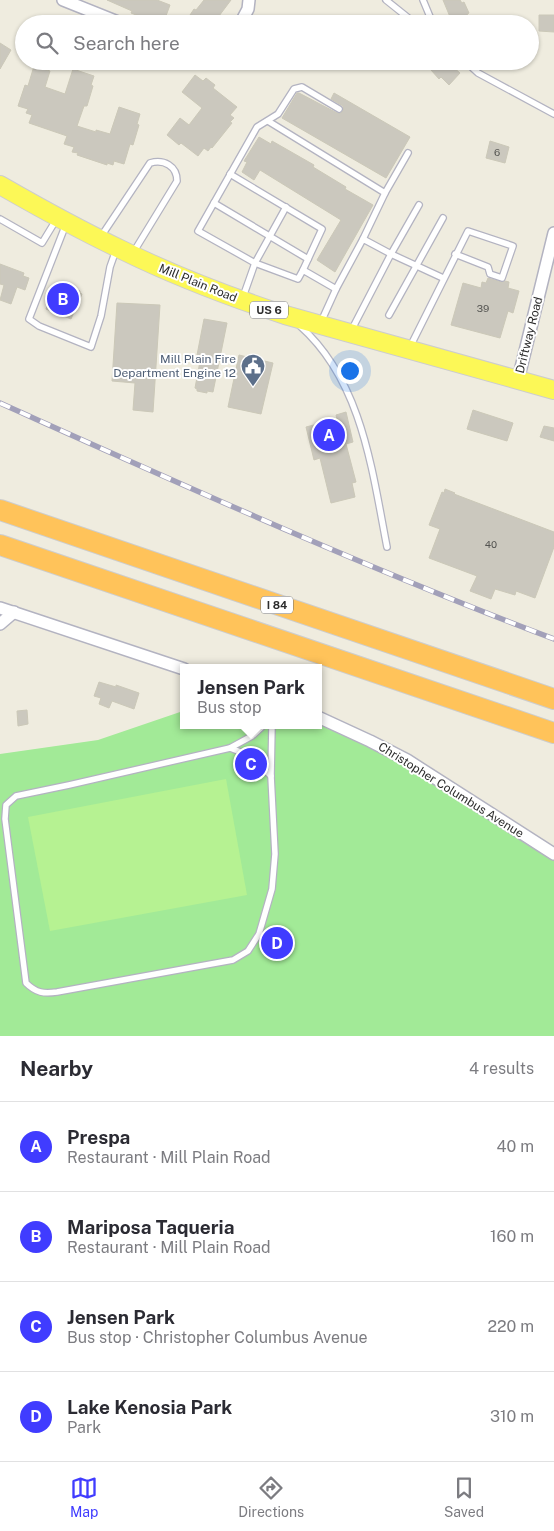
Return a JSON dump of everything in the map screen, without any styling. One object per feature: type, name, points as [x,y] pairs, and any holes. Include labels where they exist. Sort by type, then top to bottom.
[{"type":"highway","name":"I 84","points":[[0,510],[554,699]]},
{"type":"highway","points":[[0,545],[554,733]]},
{"type":"main road","name":"Mill Plain Road","points":[[0,185],[124,251],[164,270],[242,301],[285,316],[554,390]]},
{"type":"street","points":[[63,0],[100,15]]},
{"type":"street","points":[[245,15],[249,0]]},
{"type":"street","name":"Driftway Road","points":[[518,380],[554,233]]},
{"type":"street","points":[[0,608],[180,668]]},
{"type":"street","points":[[0,624],[14,612]]},
{"type":"street","name":"Christopher Columbus Avenue","points":[[322,719],[407,760],[554,854]]},
{"type":"lane","points":[[386,0],[405,15]]},
{"type":"lane","points":[[423,0],[429,15]]},
{"type":"lane","points":[[475,70],[554,114]]},
{"type":"lane","points":[[230,174],[322,230],[298,279],[255,263],[198,231],[230,174],[257,127],[278,114],[294,89],[302,87],[338,109]]},
{"type":"lane","points":[[268,121],[385,193]]},
{"type":"lane","points":[[320,325],[336,289],[385,193],[408,153]]},
{"type":"lane","points":[[62,219],[54,255],[29,319],[39,326],[91,347],[101,316],[110,267],[177,181],[177,173],[170,165],[156,161],[150,163],[99,239]]},
{"type":"lane","points":[[214,203],[308,259]]},
{"type":"lane","points":[[350,334],[391,254],[419,205]]},
{"type":"lane","points":[[242,301],[255,263],[286,207]]},
{"type":"lane","points":[[389,316],[443,218]]},
{"type":"lane","points":[[0,219],[42,243],[62,219]]},
{"type":"lane","points":[[409,349],[455,254],[468,230],[513,246],[502,278],[490,274],[488,267],[455,254]]},
{"type":"lane","points":[[363,239],[444,278]]},
{"type":"lane","points":[[303,270],[336,289]]},
{"type":"lane","points":[[285,316],[301,326],[315,340],[338,374],[348,395],[358,418],[366,447],[387,547]]},
{"type":"lane","points":[[260,729],[252,736],[230,748],[16,796],[6,805],[5,819],[26,983],[32,990],[39,993],[57,992],[233,960],[248,951],[259,934],[272,889],[275,854],[271,776],[272,729]]},
{"type":"lane","points":[[230,748],[251,756],[271,776]]},
{"type":"green space","points":[[180,712],[180,729],[322,729],[322,723],[403,754],[554,850],[554,1036],[0,1036],[0,754],[98,740]]},
{"type":"green space","points":[[226,779],[247,895],[50,931],[28,817]]},
{"type":"building","points":[[107,0],[157,0],[170,5],[166,15],[136,15],[131,13],[132,11]]},
{"type":"building","points":[[204,0],[231,0],[220,15],[190,15],[194,9],[196,10]]},
{"type":"building","points":[[443,0],[460,0],[462,3],[464,2],[469,13],[468,15],[449,15]]},
{"type":"building","points":[[539,15],[554,15],[554,32],[539,31]]},
{"type":"building","points":[[0,43],[11,50],[0,69]]},
{"type":"building","points":[[33,70],[50,71],[45,87],[65,94],[73,70],[94,76],[87,106],[84,106],[77,126],[110,134],[119,107],[140,114],[133,145],[130,144],[124,164],[114,161],[113,165],[107,163],[107,165],[77,155],[78,153],[72,152],[74,147],[64,144],[67,136],[29,123],[32,115],[26,113],[28,109],[18,106],[25,85],[28,86]]},
{"type":"building","points":[[431,70],[456,70],[460,73],[449,85],[441,77],[439,79]]},
{"type":"building","points":[[195,75],[203,81],[206,78],[215,85],[213,88],[237,107],[230,115],[234,118],[230,122],[232,123],[212,148],[208,151],[204,148],[198,156],[181,143],[179,145],[167,135],[180,118],[189,125],[202,108],[182,92]]},
{"type":"building","points":[[297,93],[337,113],[341,113],[343,106],[331,99],[334,93],[410,137],[386,178],[282,118]]},
{"type":"building","points":[[259,137],[271,144],[272,141],[314,165],[313,167],[346,187],[345,189],[373,205],[335,272],[317,260],[341,220],[260,170],[254,180],[242,172],[247,162],[244,161]]},
{"type":"building","points":[[490,141],[509,147],[505,163],[486,158]]},
{"type":"building","points":[[0,264],[24,273],[23,276],[29,278],[25,290],[17,287],[11,304],[0,300],[4,285],[0,284]]},
{"type":"building","points":[[488,278],[509,282],[508,288],[519,291],[513,313],[508,311],[500,338],[451,325],[463,283],[481,288],[482,282],[486,283]]},
{"type":"building","points":[[57,283],[80,291],[82,294],[71,319],[46,309]]},
{"type":"building","points":[[117,303],[160,305],[153,412],[133,410],[135,383],[112,381]]},
{"type":"building","points":[[204,319],[227,323],[213,392],[207,391],[207,393],[197,391],[195,388],[201,356],[197,355]]},
{"type":"building","points":[[239,355],[273,363],[261,414],[228,407]]},
{"type":"building","points":[[473,410],[513,423],[507,441],[467,429]]},
{"type":"building","points":[[346,412],[353,442],[346,444],[356,482],[352,483],[355,497],[331,503],[320,458],[314,460],[306,427],[337,419],[336,415]]},
{"type":"building","points":[[544,426],[554,428],[554,441],[540,437]]},
{"type":"building","points":[[445,489],[554,532],[554,547],[535,598],[516,591],[515,595],[495,589],[491,599],[470,591],[477,576],[429,558],[440,529],[429,525],[442,492],[444,493]]},
{"type":"building","points":[[99,682],[116,687],[116,685],[139,693],[134,709],[112,701],[109,708],[99,704],[101,698],[94,696]]},
{"type":"building","points":[[27,710],[28,724],[18,726],[17,711]]},
{"type":"railway","points":[[0,403],[344,555],[554,639]]},
{"type":"place","name":"Mariposa Taqueria","points":[[63,299]]},
{"type":"place","name":"Mill Plain Fire Department Engine 12","points":[[253,387]]},
{"type":"place","name":"Prespa","points":[[329,435]]},
{"type":"place","name":"Jensen Park","points":[[251,764]]},
{"type":"place","name":"Lake Kenosia Park","points":[[277,943]]}]
